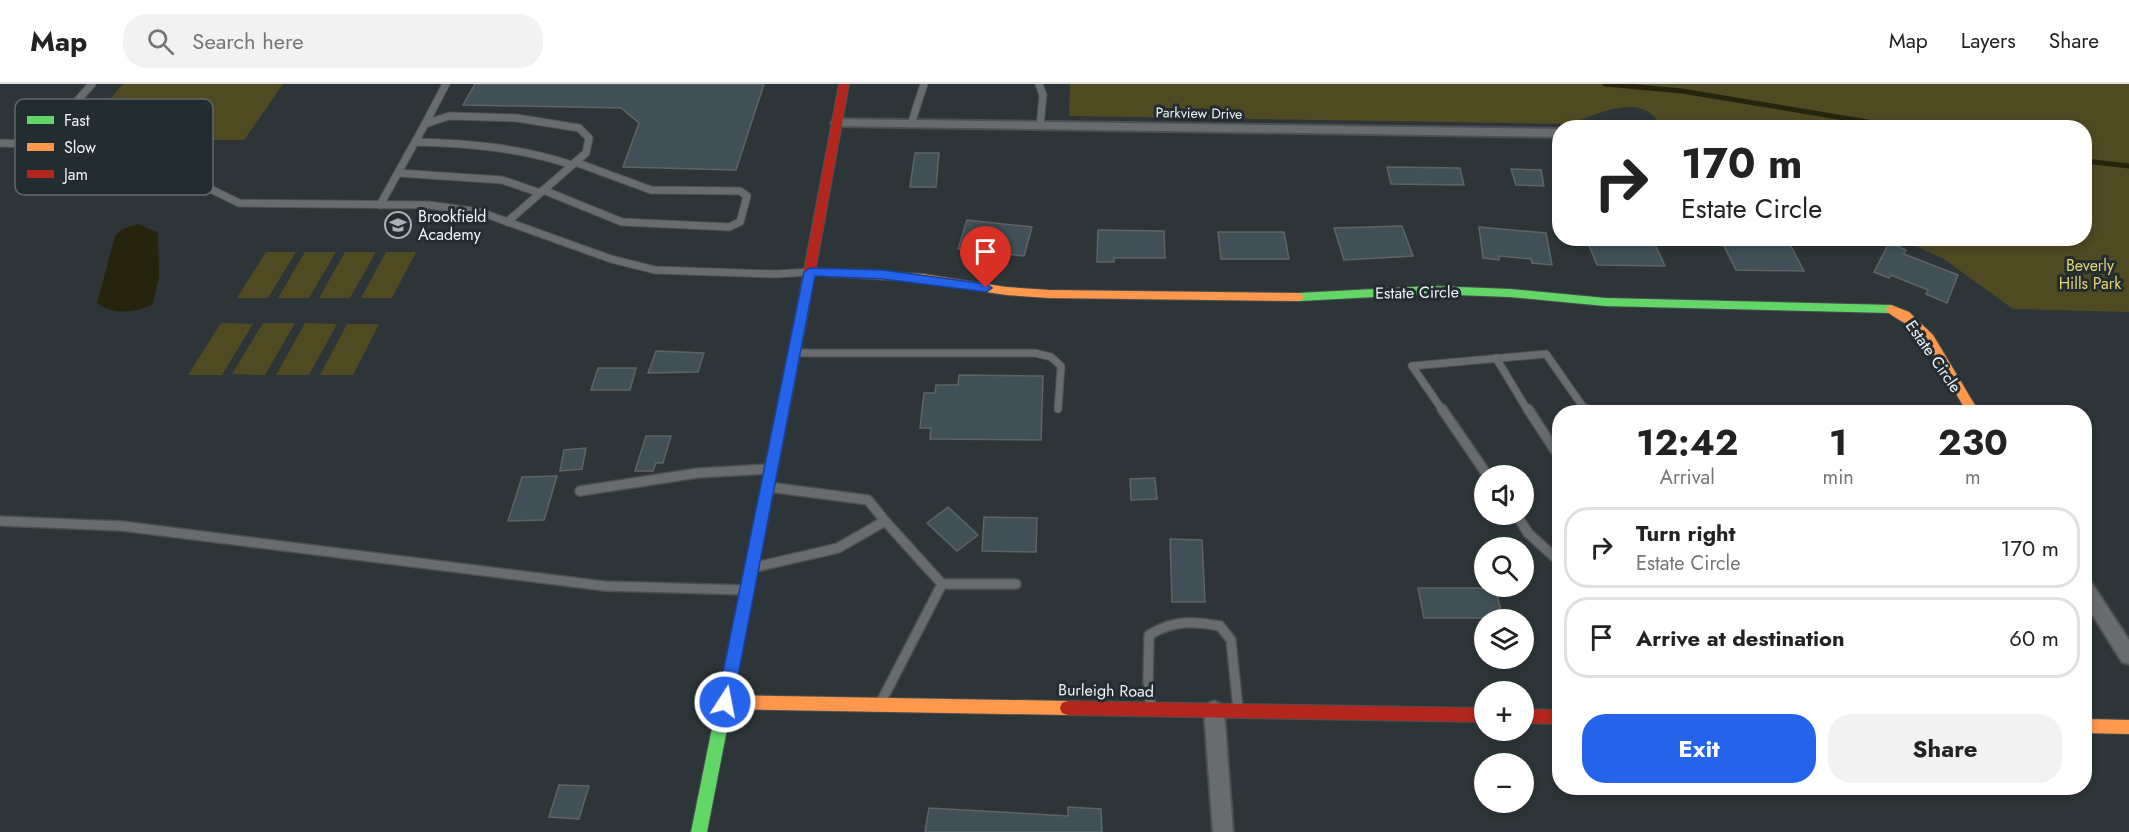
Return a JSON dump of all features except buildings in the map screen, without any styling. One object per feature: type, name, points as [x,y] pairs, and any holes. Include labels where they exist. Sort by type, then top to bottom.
[{"type":"street","points":[[699,832],[810,272],[844,84]]},
{"type":"street","name":"Parkview Drive","points":[[837,123],[1552,133]]},
{"type":"street","name":"Estate Circle","points":[[810,272],[883,274],[1006,291],[1069,295],[1310,297],[1431,290],[1510,293],[1605,302],[1893,309],[1908,317],[1935,352],[1969,405]]},
{"type":"street","points":[[2092,598],[2129,656]]},
{"type":"street","name":"Burleigh Road","points":[[725,702],[1151,708],[1474,716]]},
{"type":"street","points":[[1214,710],[1223,832]]},
{"type":"street","points":[[1534,716],[1552,717]]},
{"type":"street","points":[[2092,726],[2129,727]]},
{"type":"lane","points":[[79,99],[92,84]]},
{"type":"lane","points":[[380,205],[446,84]]},
{"type":"lane","points":[[911,124],[924,84]]},
{"type":"lane","points":[[1039,84],[1043,95],[1040,126]]},
{"type":"lane","points":[[425,124],[449,116],[517,118],[579,128],[589,138],[586,153],[507,222]]},
{"type":"lane","points":[[398,173],[501,180],[622,222],[729,227],[740,222],[747,196],[740,191],[651,190],[543,154],[477,144],[415,142]]},
{"type":"lane","points":[[0,143],[15,143]]},
{"type":"lane","points":[[213,190],[239,203],[429,205],[470,210],[611,259],[655,270],[775,274],[810,272]]},
{"type":"lane","points":[[793,353],[1035,353],[1051,357],[1061,366],[1058,409]]},
{"type":"lane","points":[[1480,465],[1412,366],[1546,354],[1582,405]]},
{"type":"lane","points":[[1496,358],[1552,448]]},
{"type":"lane","points":[[580,491],[724,469],[769,470]]},
{"type":"lane","points":[[766,487],[868,500],[942,584],[1016,584]]},
{"type":"lane","points":[[0,521],[73,522],[133,528],[604,586],[747,590]]},
{"type":"lane","points":[[750,568],[838,548],[885,521]]},
{"type":"lane","points":[[1523,525],[1552,555]]},
{"type":"lane","points":[[880,704],[942,584]]},
{"type":"lane","points":[[1151,708],[1148,681],[1149,635],[1167,623],[1196,622],[1220,626],[1231,640],[1238,710]]},
{"type":"green space","points":[[123,84],[283,84],[244,140],[213,140],[213,99],[110,99]]},
{"type":"green space","name":"Beverly Hills Park","points":[[1070,84],[2129,84],[2129,312],[2013,309],[1944,259],[1915,246],[2092,246],[2092,120],[1657,120],[1645,110],[1633,107],[1607,110],[1581,120],[1552,120],[1552,124],[1069,116]]},
{"type":"green space","points":[[266,252],[296,252],[268,298],[237,298]]},
{"type":"green space","points":[[305,252],[336,252],[309,298],[278,298]]},
{"type":"green space","points":[[345,252],[376,252],[350,298],[319,298]]},
{"type":"green space","points":[[386,252],[416,252],[392,298],[361,298]]},
{"type":"green space","points":[[221,323],[253,324],[222,375],[188,375]]},
{"type":"green space","points":[[263,323],[295,323],[265,375],[232,374]]},
{"type":"green space","points":[[305,323],[337,324],[309,375],[276,375]]},
{"type":"green space","points":[[347,324],[379,324],[353,375],[320,375]]},
{"type":"shaded area","points":[[138,224],[158,233],[159,277],[153,304],[132,311],[117,311],[103,307],[97,303],[115,236],[122,229]]},
{"type":"waterway","points":[[1605,84],[1682,91],[1856,120]]},
{"type":"waterway","points":[[2092,162],[2129,166]]},
{"type":"traffic: fast","points":[[1299,297],[1431,290],[1510,293],[1605,302],[1891,309]]},
{"type":"traffic: fast","points":[[699,832],[801,318]]},
{"type":"traffic: slow","points":[[810,272],[923,278],[1006,291],[1049,294],[1299,297]]},
{"type":"traffic: slow","points":[[1891,309],[1905,315],[1928,338],[1969,405]]},
{"type":"traffic: slow","points":[[725,702],[1068,708]]},
{"type":"traffic: slow","points":[[2092,726],[2129,727]]},
{"type":"traffic: jam","points":[[801,318],[844,84]]},
{"type":"traffic: jam","points":[[1068,708],[1474,715]]},
{"type":"traffic: jam","points":[[1534,716],[1552,717]]},
{"type":"place","name":"Brookfield Academy","points":[[398,225]]},
{"type":"route","points":[[725,702],[810,272],[883,274],[986,288]]}]
